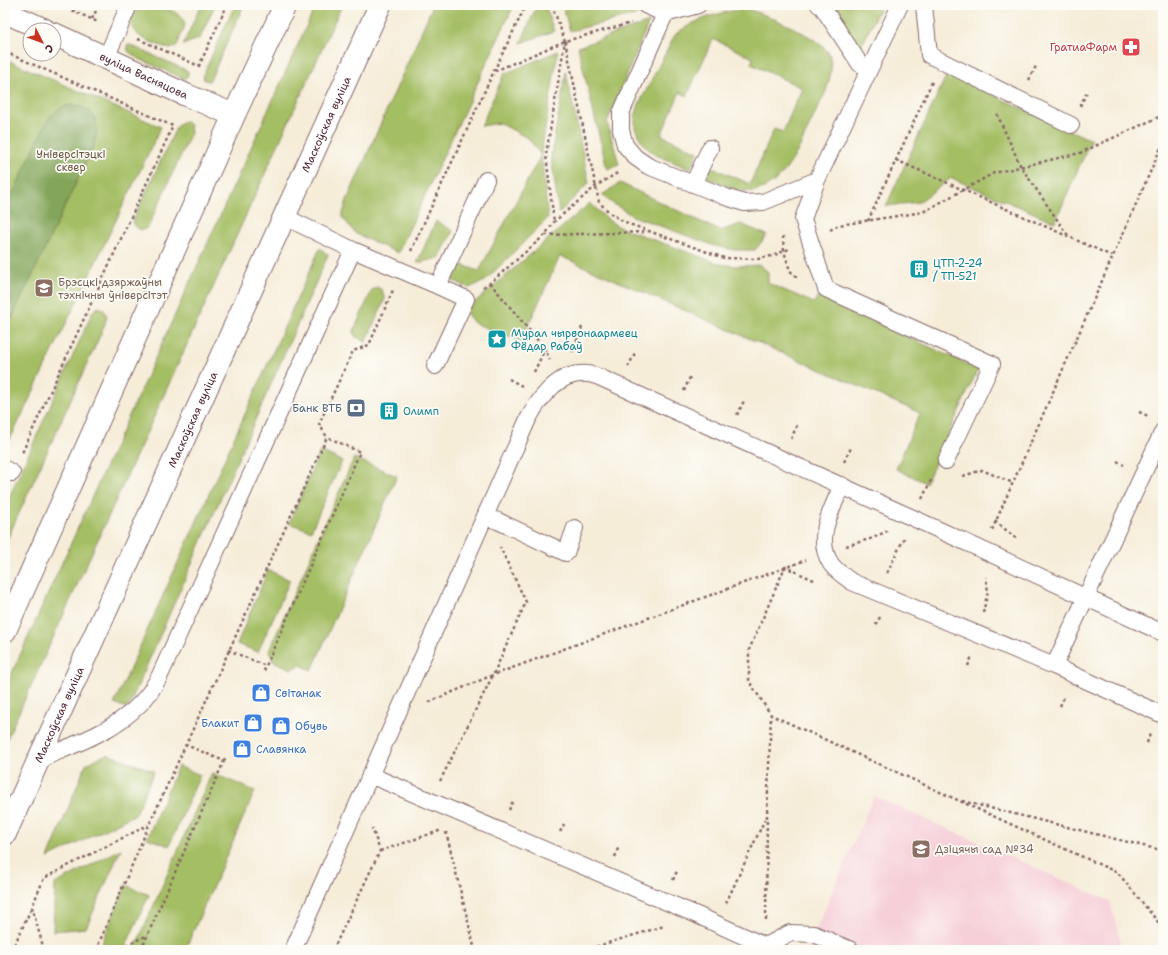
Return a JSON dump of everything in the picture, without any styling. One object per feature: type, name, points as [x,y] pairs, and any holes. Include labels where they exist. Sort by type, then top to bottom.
[{"type":"main road","points":[[5,631],[234,115],[285,5]]},
{"type":"main road","name":"Маскоўская вуліца","points":[[5,834],[380,5]]},
{"type":"main road","points":[[5,12],[27,22]]},
{"type":"main road","name":"вуліца Васняцова","points":[[62,38],[186,95],[234,115]]},
{"type":"lane","points":[[106,58],[130,5]]},
{"type":"lane","points":[[698,5],[654,8],[621,113],[621,130],[625,145],[635,157],[648,166],[744,203],[763,202],[817,180]]},
{"type":"lane","points":[[819,5],[860,64],[870,66]]},
{"type":"lane","points":[[900,5],[817,180],[803,219],[826,289],[992,364],[946,461]]},
{"type":"lane","points":[[924,5],[929,55],[1071,125]]},
{"type":"lane","points":[[693,184],[710,148]]},
{"type":"lane","points":[[438,286],[486,180]]},
{"type":"lane","points":[[284,216],[354,250],[466,299],[435,366]]},
{"type":"lane","points":[[38,760],[106,730],[136,708],[150,692],[161,674],[354,250]]},
{"type":"lane","points":[[293,950],[534,408],[546,391],[560,381],[574,375],[588,374],[599,377],[842,485],[1163,633]]},
{"type":"lane","points":[[1054,666],[1163,431]]},
{"type":"lane","points":[[842,485],[825,526],[823,539],[825,552],[831,564],[852,582],[1054,666],[1163,715]]},
{"type":"lane","points":[[485,517],[498,521],[566,553],[575,528]]},
{"type":"lane","points":[[370,775],[770,948],[790,933],[814,934],[851,950]]},
{"type":"path","points":[[92,19],[99,5]]},
{"type":"path","points":[[199,66],[227,5]]},
{"type":"path","points":[[264,671],[360,452],[327,437],[319,424],[353,351],[369,346],[402,270],[526,5]]},
{"type":"path","points":[[552,5],[565,41],[599,202],[608,213],[619,220],[724,258],[758,259],[775,255],[839,225],[923,212],[994,173],[1080,153],[1163,115]]},
{"type":"path","points":[[494,71],[565,41],[654,8]]},
{"type":"path","points":[[554,222],[546,155],[565,41]]},
{"type":"path","points":[[5,52],[173,126],[9,471]]},
{"type":"path","points":[[868,221],[941,61]]},
{"type":"path","points":[[981,81],[1021,167],[1069,238]]},
{"type":"path","points":[[977,635],[988,591],[983,551],[1163,143]]},
{"type":"path","points":[[896,160],[1112,256]]},
{"type":"path","points":[[466,299],[490,283],[544,235],[554,222],[596,186],[617,173]]},
{"type":"path","points":[[544,235],[649,232]]},
{"type":"path","points":[[490,283],[545,348],[560,381]]},
{"type":"path","points":[[509,379],[526,388]]},
{"type":"path","points":[[96,950],[149,825],[327,437]]},
{"type":"path","points":[[957,478],[982,470],[1013,483]]},
{"type":"path","points":[[422,704],[493,675],[825,552],[872,538],[913,518]]},
{"type":"path","points":[[440,805],[436,790],[493,675],[526,602],[497,540]]},
{"type":"path","points":[[785,567],[749,650],[749,681],[771,715],[1118,872],[1163,928]]},
{"type":"path","points":[[228,650],[266,666]]},
{"type":"path","points":[[770,948],[767,815],[771,715]]},
{"type":"path","points":[[186,745],[224,762]]},
{"type":"path","points":[[141,950],[226,756]]},
{"type":"path","points":[[956,799],[1156,849],[1163,847]]},
{"type":"path","points":[[585,950],[697,916],[721,912],[767,815]]},
{"type":"path","points":[[12,950],[44,878],[149,825]]},
{"type":"path","points":[[380,851],[446,829],[475,950]]},
{"type":"path","points":[[32,907],[44,950]]},
{"type":"path","points":[[115,950],[148,935]]},
{"type":"shaded area","name":"Дзіцячы сад №34","points":[[874,796],[1110,901],[1123,950],[807,950]]},
{"type":"green space","points":[[145,5],[163,7],[180,16],[185,25],[177,46],[170,49],[158,45],[144,38],[133,30],[131,24],[132,18],[137,10]]},
{"type":"green space","points":[[201,5],[215,5],[200,38],[183,45]]},
{"type":"green space","points":[[235,5],[244,5],[211,78],[209,81],[204,80],[203,75]]},
{"type":"green space","points":[[316,5],[342,5],[5,743],[5,688]]},
{"type":"green space","points":[[433,5],[514,5],[398,253],[356,234],[342,217],[347,200]]},
{"type":"green space","points":[[537,5],[545,5],[554,31],[521,43]]},
{"type":"green space","points":[[562,5],[626,5],[632,6],[636,15],[570,31]]},
{"type":"green space","points":[[837,5],[881,5],[862,45],[857,47],[851,41]]},
{"type":"green space","points":[[747,9],[779,21],[815,40],[824,47],[829,54],[831,65],[826,92],[799,149],[791,162],[781,175],[771,184],[762,189],[752,191],[738,190],[706,177],[711,167],[750,184],[774,129],[783,132],[802,88],[751,64],[753,58],[713,39],[687,96],[680,92],[661,135],[698,152],[690,169],[656,155],[647,148],[640,139],[635,128],[635,117],[639,104],[675,35],[690,24],[699,20],[718,14]]},
{"type":"green space","points":[[649,22],[607,122],[619,164],[607,169],[578,47]]},
{"type":"green space","points":[[127,45],[188,71],[188,75],[186,78],[182,78],[137,58],[128,51]]},
{"type":"green space","points":[[558,51],[541,154],[548,218],[485,281],[469,288],[450,279],[457,263],[479,271],[541,155],[529,139],[500,123],[481,126],[504,74]]},
{"type":"green space","name":"Універсітэцкі сквер","points":[[5,59],[161,127],[5,450]]},
{"type":"green space","points":[[566,72],[589,183],[559,213],[551,156]]},
{"type":"green space","points":[[947,74],[1091,140],[1055,222],[951,178],[919,202],[886,206]]},
{"type":"green space","points":[[71,105],[86,109],[94,118],[97,129],[94,145],[5,333],[5,210],[47,121],[57,110]]},
{"type":"green space","points":[[185,121],[190,125],[191,133],[149,225],[145,229],[140,230],[134,225],[134,218],[176,128]]},
{"type":"green space","points":[[620,183],[720,231],[741,224],[767,235],[755,250],[735,250],[715,246],[633,216],[602,195]]},
{"type":"green space","points":[[590,203],[608,220],[619,227],[720,264],[735,266],[760,265],[768,272],[768,283],[814,303],[818,296],[978,369],[926,483],[896,469],[920,413],[560,256],[521,341],[474,323],[467,314],[467,309]]},
{"type":"green space","points":[[436,221],[453,231],[439,258],[417,263]]},
{"type":"green space","points":[[320,248],[328,255],[128,708],[114,704]]},
{"type":"green space","points":[[377,287],[382,290],[385,299],[366,342],[355,336],[354,330],[372,290]]},
{"type":"green space","points":[[98,307],[103,309],[107,316],[104,327],[5,544],[5,506],[93,311]]},
{"type":"green space","points":[[320,451],[342,461],[311,531],[289,523]]},
{"type":"green space","points":[[354,458],[397,476],[312,670],[300,665],[292,669],[273,661],[269,651]]},
{"type":"green space","points":[[268,570],[290,580],[258,652],[237,644]]},
{"type":"green space","points":[[107,754],[154,771],[136,814],[48,858],[86,764]]},
{"type":"green space","points":[[178,766],[200,775],[169,846],[147,838]]},
{"type":"green space","points":[[212,773],[255,791],[185,950],[134,950]]},
{"type":"green space","points":[[121,849],[86,928],[53,931],[55,884]]},
{"type":"green space","points":[[126,885],[149,895],[124,950],[99,950]]},
{"type":"place","name":"ГратиаФарм","points":[[1131,47]]},
{"type":"place","name":"ЦТП-2-24 / ТП-521","points":[[919,269]]},
{"type":"place","name":"Брэсцкі дзяржаўны тэхнічны ўніверсітэт","points":[[44,288]]},
{"type":"place","name":"Мурал чырвонаармеец Фёдар Рабаў","points":[[497,339]]},
{"type":"place","name":"Банк ВТБ","points":[[356,408]]},
{"type":"place","name":"Олимп","points":[[389,411]]},
{"type":"place","name":"Світанак","points":[[261,693]]},
{"type":"place","name":"Блакит","points":[[253,723]]},
{"type":"place","name":"Обувь","points":[[281,726]]},
{"type":"place","name":"Славянка","points":[[242,749]]},
{"type":"place","name":"Дзіцячы сад №34","points":[[921,849]]}]
